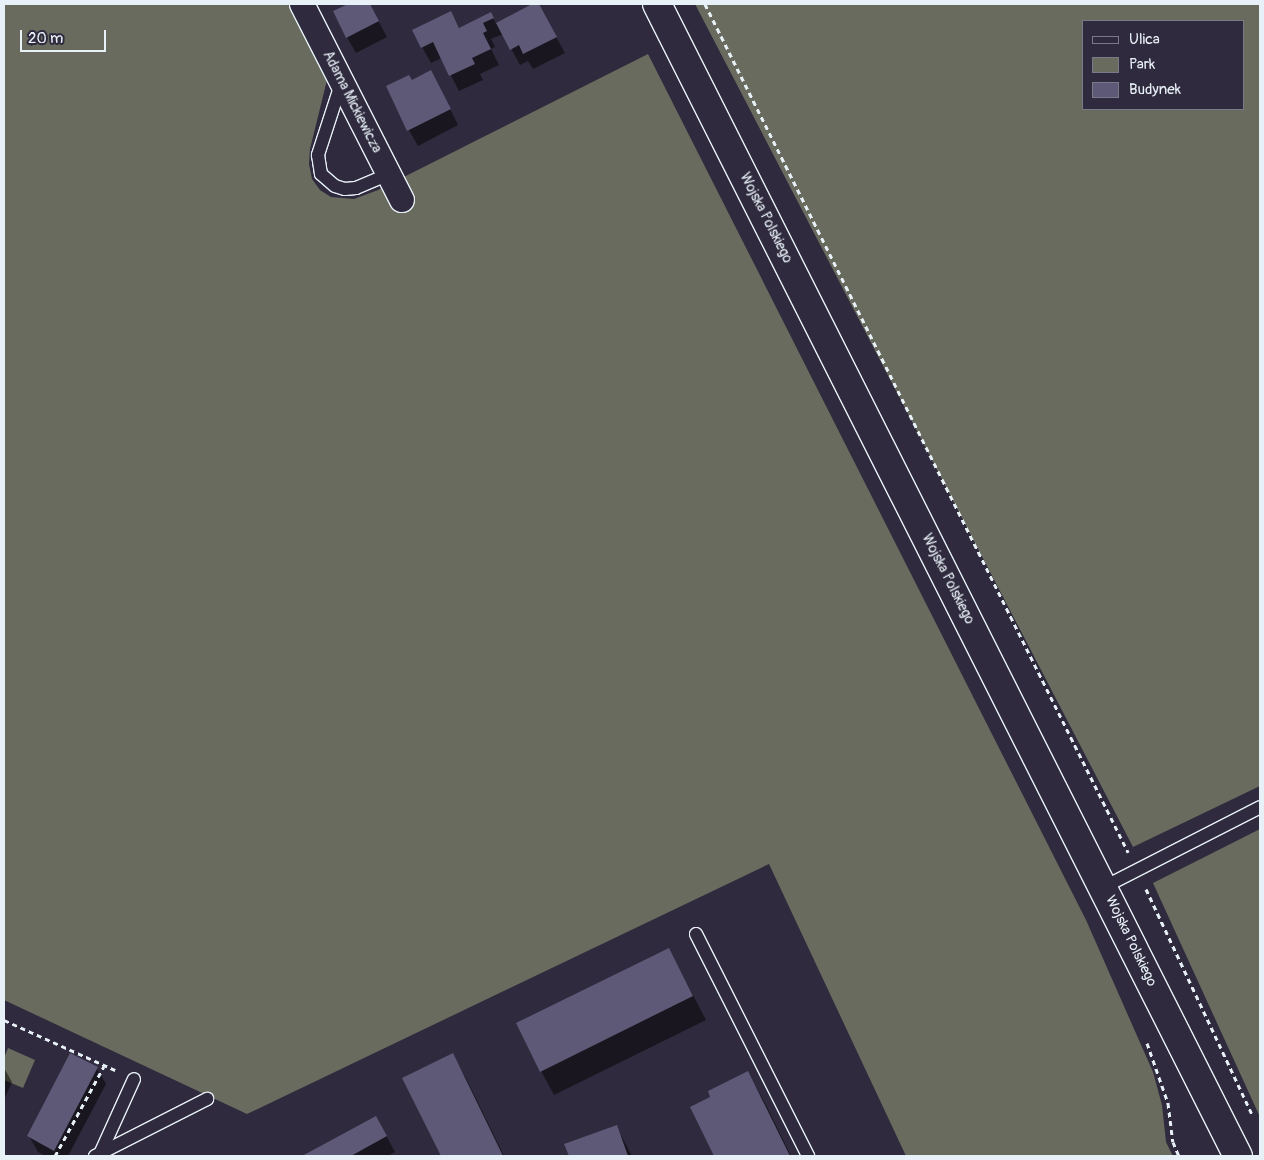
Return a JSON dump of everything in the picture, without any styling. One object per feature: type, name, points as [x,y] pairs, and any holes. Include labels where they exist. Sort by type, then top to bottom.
[{"type":"street","name":"Adama Mickiewicza","points":[[302,4],[402,200]]},
{"type":"street","name":"Wojska Polskiego","points":[[657,4],[1238,1156]]},
{"type":"lane","points":[[342,81],[318,155],[321,174],[335,186],[345,189],[356,188],[388,174]]},
{"type":"lane","points":[[1104,887],[1260,807]]},
{"type":"lane","points":[[696,934],[808,1156]]},
{"type":"lane","points":[[97,1155],[134,1079]]},
{"type":"lane","points":[[97,1155],[207,1099]]},
{"type":"path","points":[[705,4],[1137,870],[1256,1124]]},
{"type":"path","points":[[4,1020],[134,1079]]},
{"type":"path","points":[[55,1156],[104,1066]]},
{"type":"green space","points":[[4,4],[288,4],[327,80],[310,149],[309,164],[312,179],[320,190],[331,197],[354,199],[378,190],[648,54],[1086,920],[1153,1072],[1162,1105],[1166,1142],[1173,1156],[906,1156],[769,864],[247,1114],[4,1000]]},
{"type":"green space","points":[[695,4],[1260,4],[1260,786],[1133,847]]},
{"type":"green space","points":[[1260,829],[1260,1117],[1153,883]]},
{"type":"green space","points":[[8,1048],[35,1060],[23,1088],[4,1080],[4,1058]]},
{"type":"building","points":[[348,4],[370,4],[379,21],[346,38],[333,11]]},
{"type":"building","points":[[532,4],[539,4],[557,37],[523,54],[519,45],[510,50],[496,23]]},
{"type":"building","points":[[451,11],[459,28],[491,12],[494,18],[483,23],[487,31],[483,33],[491,49],[472,58],[475,64],[449,76],[433,42],[421,48],[412,30]]},
{"type":"building","points":[[431,70],[451,109],[407,131],[386,86],[409,75],[412,80]]},
{"type":"building","points":[[669,948],[693,996],[540,1072],[516,1023]]},
{"type":"building","points":[[70,1053],[98,1067],[54,1151],[27,1136]]},
{"type":"building","points":[[453,1053],[503,1156],[441,1156],[402,1078]]},
{"type":"building","points":[[748,1071],[790,1156],[714,1156],[690,1107],[710,1097],[708,1091]]},
{"type":"building","points":[[376,1116],[387,1136],[351,1156],[302,1156]]},
{"type":"building","points":[[617,1125],[628,1156],[569,1156],[564,1144]]}]
